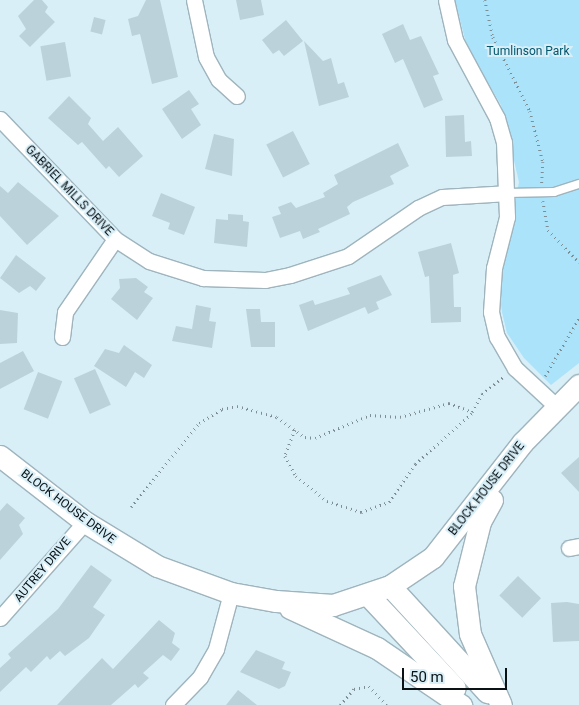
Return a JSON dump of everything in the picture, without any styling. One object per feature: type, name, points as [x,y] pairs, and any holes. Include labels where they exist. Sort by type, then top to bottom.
[{"type":"street","points":[[194,0],[206,57],[219,80],[237,96]]},
{"type":"street","points":[[446,0],[455,40],[497,118],[504,142],[507,217],[490,291],[491,312],[497,337],[515,368],[533,387],[556,406]]},
{"type":"street","name":"GABRIEL MILLS DRIVE","points":[[0,118],[115,239],[149,261],[203,278],[265,280],[348,256],[418,208],[442,197],[507,193]]},
{"type":"street","points":[[62,337],[65,312],[115,239]]},
{"type":"street","name":"BLOCK HOUSE DRIVE","points":[[0,456],[85,522],[157,566],[231,593],[276,602],[333,604],[368,595],[390,586],[433,557],[523,442],[556,406],[579,385]]},
{"type":"street","points":[[500,705],[470,634],[464,586],[480,522],[523,442]]},
{"type":"street","name":"AUTREY DRIVE","points":[[0,618],[85,522]]},
{"type":"street","points":[[390,586],[500,705]]},
{"type":"street","points":[[173,705],[200,677],[216,649],[231,593]]},
{"type":"street","points":[[368,595],[471,705]]},
{"type":"street","points":[[276,602],[377,648],[461,705]]},
{"type":"lane","points":[[507,193],[542,193],[579,184]]},
{"type":"path","points":[[485,0],[493,37],[530,111],[538,138],[542,193],[548,230],[579,262]]},
{"type":"path","points":[[533,387],[544,378],[579,318]]},
{"type":"path","points":[[295,430],[285,456],[296,476],[327,500],[362,512],[389,502],[415,464],[472,412],[482,394],[515,368]]},
{"type":"path","points":[[131,507],[199,423],[222,409],[237,406],[277,417],[295,430],[315,438],[370,415],[400,417],[449,403],[472,412]]},
{"type":"path","points":[[340,705],[354,690],[369,686],[387,705]]},
{"type":"green space","name":"Tumlinson Park","points":[[455,0],[579,0],[579,363],[551,385],[524,358],[507,333],[499,290],[519,182],[501,105],[467,47]]},
{"type":"building","points":[[34,0],[42,0],[48,7],[45,12],[55,22],[30,47],[19,36],[26,29],[18,16]]},
{"type":"building","points":[[146,0],[160,0],[178,77],[152,84],[140,34],[132,36],[128,19],[138,16]]},
{"type":"building","points":[[236,0],[261,0],[264,15],[240,20]]},
{"type":"building","points":[[94,17],[106,20],[102,34],[90,32]]},
{"type":"building","points":[[286,20],[303,41],[284,56],[279,50],[273,54],[262,40]]},
{"type":"building","points":[[403,24],[410,40],[421,36],[439,74],[433,76],[443,100],[424,108],[403,59],[395,63],[382,34]]},
{"type":"building","points":[[304,41],[323,61],[331,58],[338,84],[344,82],[349,97],[319,106]]},
{"type":"building","points":[[65,42],[71,76],[46,81],[40,46]]},
{"type":"building","points":[[189,90],[199,104],[191,109],[201,125],[182,139],[162,109]]},
{"type":"building","points":[[69,96],[91,118],[88,124],[103,141],[118,127],[143,156],[119,177],[109,166],[106,169],[82,142],[78,145],[48,118]]},
{"type":"building","points":[[464,115],[465,142],[471,141],[472,156],[446,157],[445,116]]},
{"type":"building","points":[[293,131],[310,164],[283,178],[266,145]]},
{"type":"building","points":[[214,134],[234,139],[232,176],[205,169]]},
{"type":"building","points":[[398,143],[409,166],[390,176],[394,184],[353,202],[347,207],[350,214],[318,229],[320,232],[303,239],[300,231],[280,238],[272,217],[281,214],[278,207],[291,202],[296,208],[325,197],[323,193],[338,184],[334,175]]},
{"type":"building","points":[[18,182],[59,216],[27,245],[0,216],[0,186],[8,193]]},
{"type":"building","points":[[161,193],[195,207],[184,235],[168,229],[170,223],[152,216]]},
{"type":"building","points":[[228,214],[243,215],[243,221],[249,222],[247,247],[214,243],[216,219],[228,220]]},
{"type":"building","points":[[451,243],[459,273],[453,275],[454,307],[461,307],[461,322],[431,323],[429,276],[425,277],[418,252]]},
{"type":"building","points":[[16,255],[46,278],[36,291],[30,286],[19,293],[0,278]]},
{"type":"building","points":[[381,275],[392,295],[376,302],[379,309],[368,314],[365,307],[308,331],[299,305],[313,300],[315,305],[350,294],[347,288]]},
{"type":"building","points":[[136,278],[148,287],[144,292],[153,298],[137,320],[111,299],[120,288],[119,279]]},
{"type":"building","points":[[196,305],[211,308],[209,321],[216,322],[212,348],[172,341],[176,326],[192,329]]},
{"type":"building","points":[[246,309],[260,309],[261,322],[275,322],[275,347],[251,347]]},
{"type":"building","points":[[0,310],[18,313],[17,343],[0,344]]},
{"type":"building","points":[[124,345],[152,365],[144,378],[135,372],[126,387],[94,366],[105,349],[119,353]]},
{"type":"building","points":[[23,351],[34,371],[0,389],[0,363]]},
{"type":"building","points":[[95,369],[111,405],[90,414],[74,378]]},
{"type":"building","points":[[38,372],[62,381],[48,419],[24,409]]},
{"type":"building","points":[[579,457],[579,492],[561,473]]},
{"type":"building","points":[[7,503],[25,518],[19,525],[23,534],[0,560],[0,511]]},
{"type":"building","points":[[91,565],[112,580],[93,607],[105,615],[89,638],[65,656],[60,651],[50,660],[47,656],[31,672],[26,667],[0,692],[0,668],[11,658],[8,654],[58,609]]},
{"type":"building","points":[[518,576],[541,598],[522,618],[499,595]]},
{"type":"building","points":[[567,602],[579,604],[579,641],[553,642],[551,603]]},
{"type":"building","points":[[159,620],[175,633],[172,643],[180,649],[171,661],[163,655],[143,673],[149,678],[138,688],[135,684],[111,705],[57,705],[102,658],[113,669]]},
{"type":"building","points":[[256,650],[285,662],[282,669],[291,672],[285,686],[279,689],[240,672]]},
{"type":"building","points":[[238,690],[257,705],[226,705]]}]
